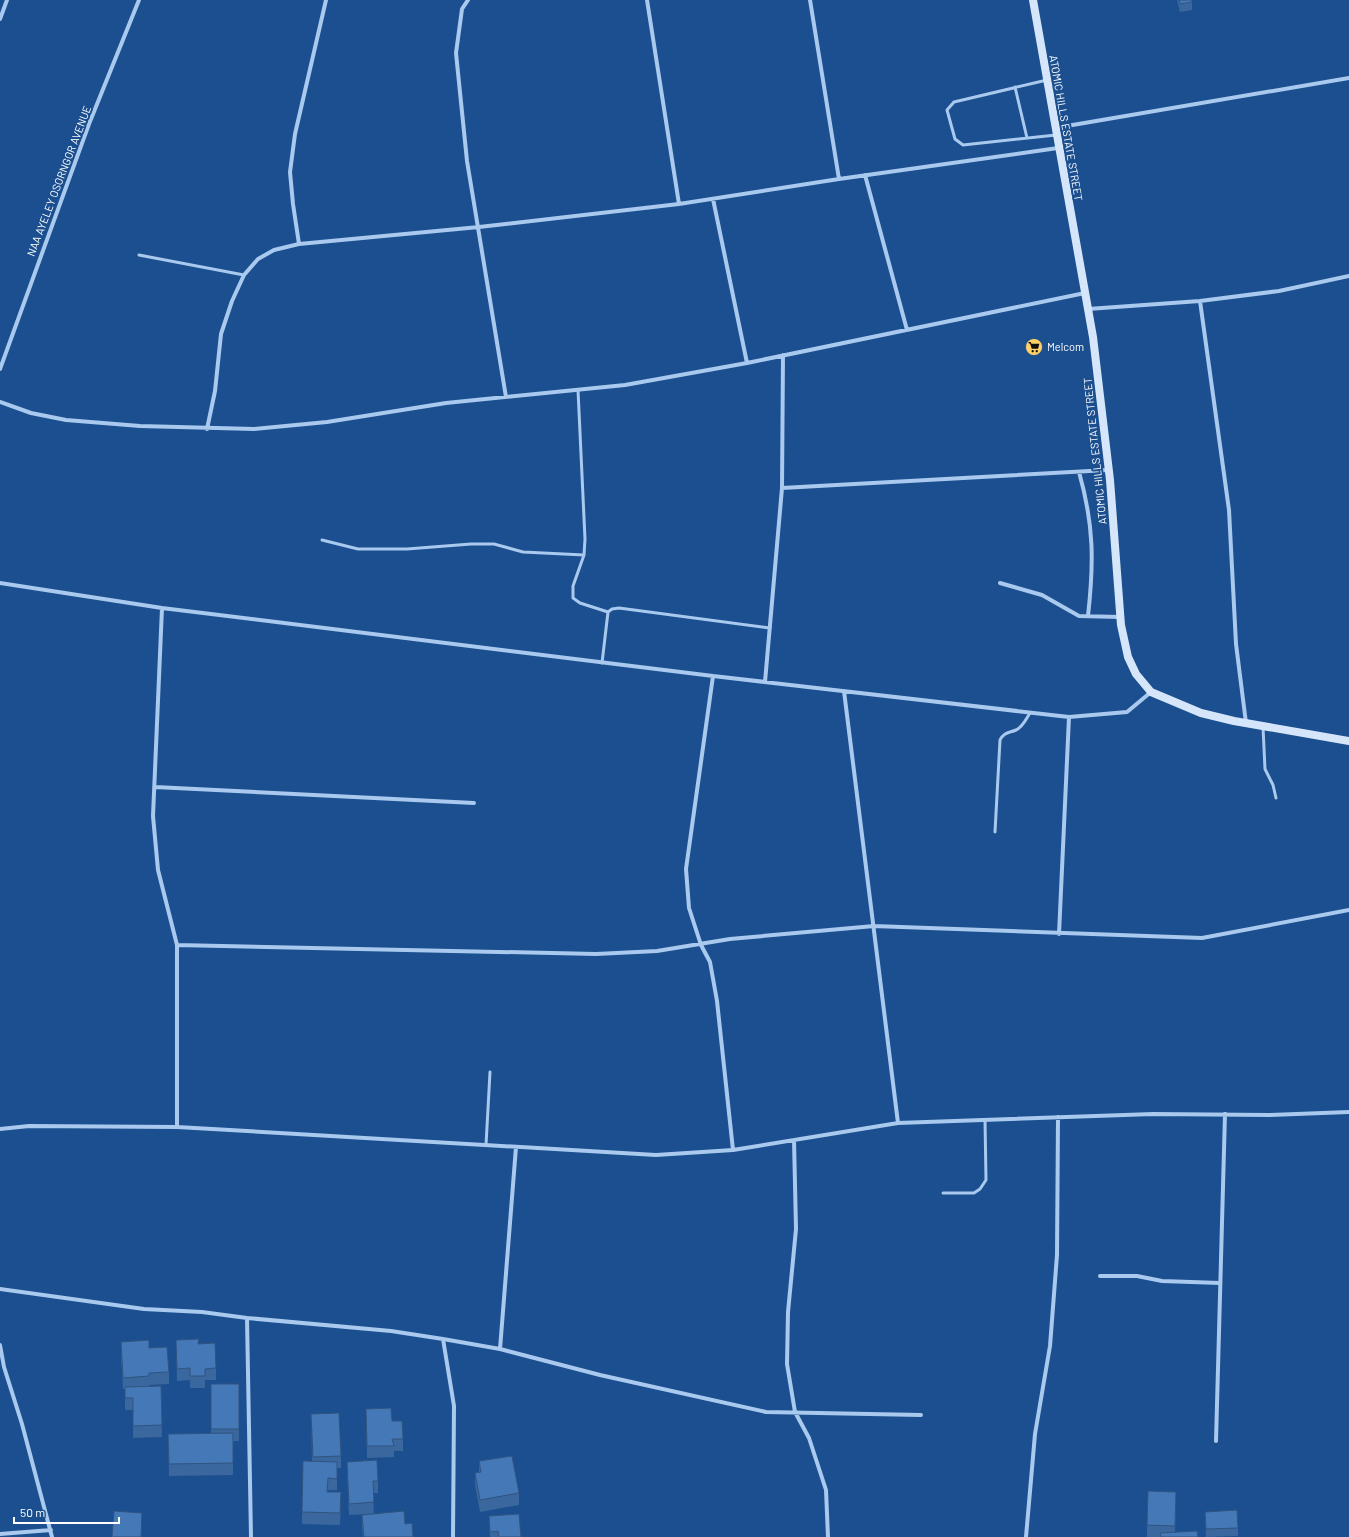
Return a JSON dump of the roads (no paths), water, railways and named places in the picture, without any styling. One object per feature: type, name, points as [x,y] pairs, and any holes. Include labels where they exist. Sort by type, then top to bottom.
[{"type":"street","points":[[0,19],[7,0]]},
{"type":"street","name":"NAA AYELEY OSORNGOR AVENUE","points":[[0,369],[89,124],[139,0]]},
{"type":"street","points":[[299,244],[290,172],[295,134],[326,0]]},
{"type":"street","points":[[468,0],[462,9],[456,53],[468,161],[506,397]]},
{"type":"street","points":[[646,0],[679,204]]},
{"type":"street","points":[[810,0],[839,179]]},
{"type":"street","name":"ATOMIC HILLS ESTATE STREET","points":[[1033,0],[1055,132],[1093,336],[1109,470],[1120,618],[1123,642],[1128,657],[1136,674],[1151,692],[1201,713],[1246,723],[1349,741]]},
{"type":"street","points":[[1055,132],[1187,104],[1349,78]]},
{"type":"street","points":[[207,429],[214,391],[221,334],[232,301],[244,276],[258,259],[274,250],[299,244],[479,227],[679,204],[865,175],[1058,148]]},
{"type":"street","points":[[865,175],[907,330]]},
{"type":"street","points":[[713,199],[747,363]]},
{"type":"street","points":[[1087,309],[1200,301],[1279,291],[1349,276]]},
{"type":"street","points":[[0,402],[31,413],[66,420],[207,429],[254,429],[327,422],[446,403],[625,385],[782,356],[1085,293]]},
{"type":"street","points":[[1200,301],[1229,510],[1236,644],[1246,723]]},
{"type":"street","points":[[765,682],[782,488],[782,356]]},
{"type":"street","points":[[782,488],[1109,470]]},
{"type":"street","points":[[1079,472],[1090,515],[1092,542],[1092,578],[1088,616]]},
{"type":"street","points":[[0,583],[162,608],[602,663],[1069,717],[1127,712],[1151,692]]},
{"type":"street","points":[[1000,583],[1042,595],[1080,616],[1120,618]]},
{"type":"street","points":[[162,608],[153,816],[158,870],[177,945],[177,1127]]},
{"type":"street","points":[[713,676],[686,869],[689,908],[700,945],[710,962],[717,1001],[733,1150]]},
{"type":"street","points":[[844,691],[898,1123]]},
{"type":"street","points":[[1059,934],[1069,717]]},
{"type":"street","points":[[154,786],[474,803]]},
{"type":"street","points":[[177,945],[596,954],[657,951],[730,939],[874,926],[1059,934],[1202,938],[1349,910]]},
{"type":"street","points":[[0,1129],[44,1126],[177,1127],[656,1155],[733,1150],[898,1123],[1153,1114],[1269,1115],[1349,1112]]},
{"type":"street","points":[[1216,1441],[1225,1114]]},
{"type":"street","points":[[1026,1537],[1035,1434],[1050,1346],[1052,1323],[1057,1255],[1058,1117]]},
{"type":"street","points":[[794,1140],[796,1229],[788,1312],[787,1364],[795,1412],[809,1438],[826,1490],[828,1537]]},
{"type":"street","points":[[500,1349],[516,1147]]},
{"type":"street","points":[[1100,1276],[1137,1276],[1162,1281],[1220,1283]]},
{"type":"street","points":[[0,1289],[144,1309],[202,1312],[247,1318],[391,1331],[443,1339],[500,1349],[600,1375],[766,1412],[921,1415]]},
{"type":"street","points":[[247,1318],[251,1537]]},
{"type":"street","points":[[443,1339],[454,1406],[453,1537]]},
{"type":"street","points":[[0,1344],[4,1367],[22,1424],[52,1537]]},
{"type":"street","points":[[0,1534],[51,1530]]},
{"type":"lane","points":[[1047,80],[954,102],[947,110],[955,140],[963,146],[1027,138],[1055,132]]},
{"type":"lane","points":[[1015,87],[1027,138]]},
{"type":"lane","points":[[138,255],[244,276]]},
{"type":"lane","points":[[578,390],[585,539],[584,556],[573,586],[573,598],[580,603],[608,612]]},
{"type":"lane","points":[[322,540],[358,549],[407,549],[471,544],[494,544],[523,552],[584,556]]},
{"type":"lane","points":[[608,612],[612,609],[619,608],[770,628]]},
{"type":"lane","points":[[602,663],[608,612]]},
{"type":"lane","points":[[995,832],[1000,740],[1005,733],[1016,730],[1024,724],[1030,712]]},
{"type":"lane","points":[[1263,726],[1265,769],[1273,785],[1276,798]]},
{"type":"lane","points":[[486,1145],[490,1072]]},
{"type":"lane","points":[[943,1193],[974,1193],[980,1189],[986,1180],[985,1120]]},
{"type":"place","name":"Melcom","points":[[1034,347]]}]
